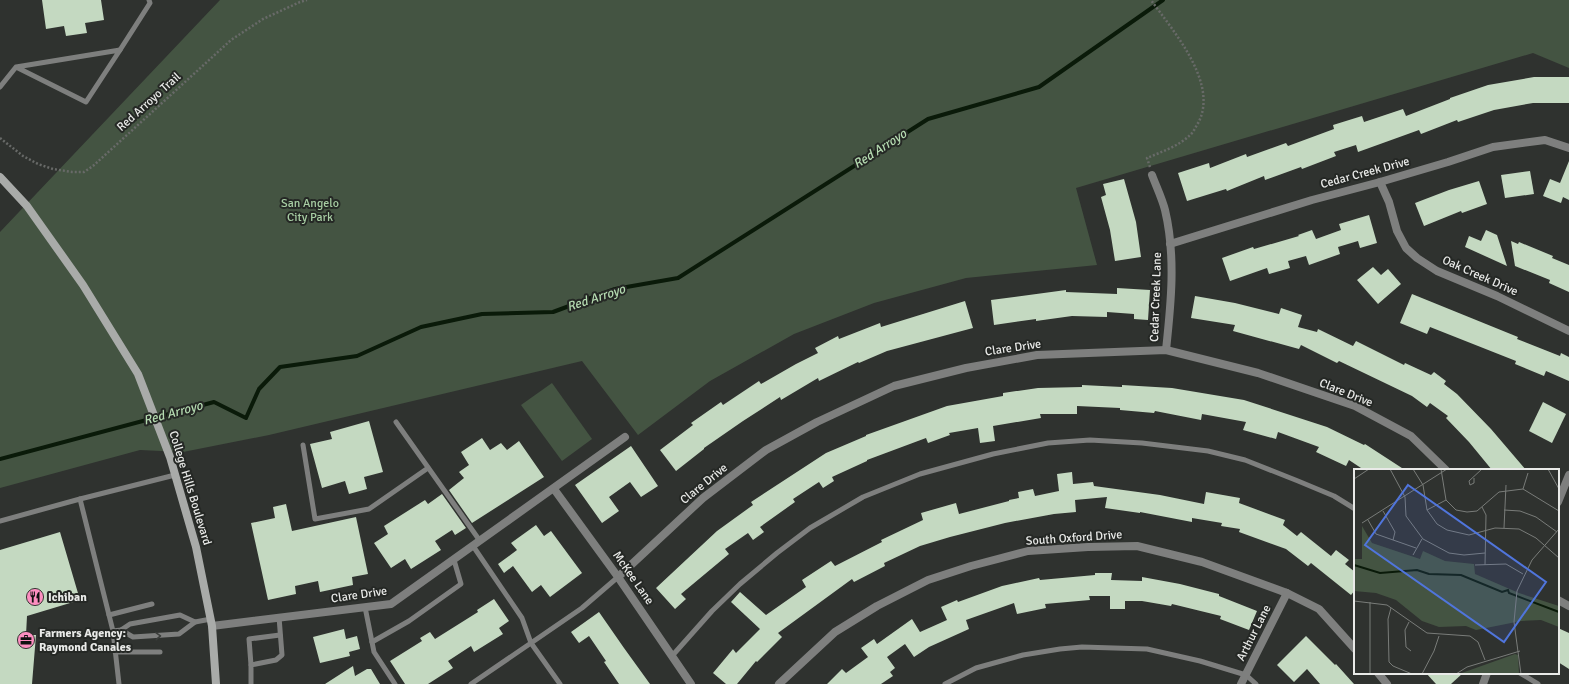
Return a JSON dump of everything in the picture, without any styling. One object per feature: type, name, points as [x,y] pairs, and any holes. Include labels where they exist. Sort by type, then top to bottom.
[{"type":"street","name":"Cedar Creek Drive","points":[[1170,244],[1312,200],[1448,162],[1493,147],[1545,140],[1569,148]]},
{"type":"street","name":"Cedar Creek Lane","points":[[1152,175],[1165,209],[1172,266],[1166,350]]},
{"type":"street","name":"College Hills Boulevard","points":[[0,177],[27,206],[49,236],[83,285],[138,374],[170,457],[196,547],[211,622],[216,684]]},
{"type":"street","name":"Oak Creek Drive","points":[[1380,182],[1389,202],[1397,231],[1406,248],[1417,258],[1437,271],[1497,296],[1569,331]]},
{"type":"street","name":"Clare Drive","points":[[618,576],[703,498],[766,450],[817,422],[894,386],[966,368],[1037,355],[1166,350],[1258,373],[1355,406],[1411,436],[1445,469]]},
{"type":"street","name":"Clare Drive","points":[[211,622],[279,617],[391,604],[625,437]]},
{"type":"street","points":[[1566,494],[1569,475]]},
{"type":"street","name":"McKee Lane","points":[[554,489],[618,576],[691,684]]},
{"type":"street","name":"South Oxford Drive","points":[[780,684],[835,632],[877,606],[928,580],[971,566],[1028,551],[1137,546],[1202,562],[1287,593],[1319,609],[1354,647]]},
{"type":"street","name":"Arthur Lane","points":[[1241,684],[1287,593]]},
{"type":"street","points":[[1559,601],[1569,606]]},
{"type":"street","points":[[1379,674],[1387,684]]},
{"type":"street","points":[[1483,684],[1487,674]]},
{"type":"lane","points":[[16,67],[86,102],[150,2],[149,0]]},
{"type":"lane","points":[[0,87],[16,67],[120,50]]},
{"type":"lane","points":[[396,422],[428,468],[477,544],[522,618],[531,643],[560,684]]},
{"type":"lane","points":[[672,656],[712,611],[740,584],[810,528],[863,497],[920,474],[993,454],[1048,443],[1090,440],[1142,443],[1208,451],[1245,460],[1334,496],[1354,508]]},
{"type":"lane","points":[[303,445],[315,518],[369,509],[428,468]]},
{"type":"lane","points":[[0,521],[175,475]]},
{"type":"lane","points":[[80,499],[113,631],[119,684]]},
{"type":"lane","points":[[372,642],[409,621],[461,584],[454,560]]},
{"type":"lane","points":[[471,684],[582,608],[618,576]]},
{"type":"lane","points":[[109,615],[152,604]]},
{"type":"lane","points":[[365,606],[374,652],[395,684]]},
{"type":"lane","points":[[113,631],[122,630],[130,624],[180,615],[195,622],[211,622]]},
{"type":"lane","points":[[251,665],[276,660],[282,655],[279,617]]},
{"type":"lane","points":[[122,630],[133,637],[179,634],[195,622]]},
{"type":"lane","points":[[251,684],[249,639],[280,635]]},
{"type":"lane","points":[[945,684],[976,668],[1023,655],[1082,647],[1147,649],[1200,661],[1246,675],[1256,684]]},
{"type":"lane","points":[[115,652],[160,652]]},
{"type":"lane","points":[[1522,674],[1538,684]]},
{"type":"path","name":"Red Arroyo Trail","points":[[0,138],[23,156],[38,164],[72,172],[84,172],[93,166],[231,40],[263,19],[307,0]]},
{"type":"path","points":[[1151,0],[1193,61],[1203,90],[1202,116],[1191,135],[1171,147],[1147,158],[1152,175]]},
{"type":"green space","name":"San Angelo City Park","points":[[220,0],[1569,0],[1569,68],[1533,53],[1076,188],[1097,265],[966,278],[874,303],[794,334],[710,381],[638,435],[582,361],[269,435],[183,452],[140,450],[0,488],[0,232]]},
{"type":"green space","points":[[552,383],[592,439],[562,461],[521,405]]},
{"type":"building","points":[[42,0],[101,0],[104,20],[85,23],[87,33],[66,36],[64,26],[46,29]]},
{"type":"building","points":[[1534,77],[1569,77],[1569,103],[1533,103],[1494,110],[1458,122],[1457,120],[1421,134],[1419,130],[1358,152],[1356,145],[1334,152],[1336,156],[1302,169],[1301,167],[1265,180],[1264,176],[1227,191],[1226,189],[1187,201],[1178,173],[1209,163],[1210,168],[1246,154],[1247,157],[1286,143],[1288,146],[1334,129],[1333,125],[1362,116],[1364,122],[1403,109],[1406,116],[1450,98],[1488,85]]},
{"type":"building","points":[[1569,161],[1569,200],[1563,197],[1561,203],[1543,196],[1550,179],[1560,183]]},
{"type":"building","points":[[1530,171],[1534,194],[1505,198],[1501,175]]},
{"type":"building","points":[[1124,179],[1136,222],[1141,257],[1115,261],[1110,230],[1101,197],[1106,195],[1103,184]]},
{"type":"building","points":[[1479,181],[1487,204],[1462,213],[1461,211],[1424,226],[1415,203],[1449,190]]},
{"type":"building","points":[[1369,215],[1377,243],[1360,248],[1358,241],[1338,247],[1340,254],[1309,265],[1306,256],[1288,261],[1290,268],[1269,274],[1267,268],[1230,281],[1222,258],[1253,247],[1254,249],[1299,236],[1298,235],[1312,230],[1316,239],[1341,230],[1339,224]]},
{"type":"building","points":[[1486,230],[1497,235],[1507,266],[1465,247],[1469,236],[1481,241]]},
{"type":"building","points":[[1511,241],[1518,244],[1519,242],[1553,256],[1552,258],[1569,265],[1569,292],[1549,283],[1550,280],[1515,266]]},
{"type":"building","points":[[1373,267],[1381,275],[1388,269],[1401,284],[1378,304],[1357,280]]},
{"type":"building","points":[[1117,288],[1150,290],[1148,320],[1134,319],[1134,314],[1107,312],[1107,317],[1072,316],[994,325],[991,300],[1066,290],[1066,292],[1117,294]]},
{"type":"building","points":[[1412,294],[1518,337],[1517,339],[1560,356],[1561,353],[1569,357],[1569,381],[1546,371],[1544,376],[1515,364],[1516,361],[1430,327],[1427,334],[1400,323]]},
{"type":"building","points":[[1195,296],[1235,303],[1279,314],[1281,308],[1302,315],[1298,327],[1317,332],[1318,329],[1353,346],[1356,341],[1404,365],[1405,363],[1431,375],[1434,372],[1446,381],[1444,384],[1457,394],[1491,429],[1525,469],[1491,469],[1469,442],[1446,418],[1448,416],[1430,403],[1427,407],[1412,396],[1339,361],[1337,363],[1301,345],[1299,349],[1233,331],[1235,325],[1191,318]]},
{"type":"building","points":[[965,301],[973,328],[887,351],[859,363],[858,362],[819,381],[818,378],[781,400],[780,397],[743,421],[704,448],[676,471],[660,450],[693,425],[691,423],[721,402],[723,405],[759,381],[761,384],[818,353],[815,348],[838,336],[839,339],[880,323],[881,327]]},
{"type":"building","points":[[1082,385],[1122,387],[1122,385],[1172,388],[1244,400],[1327,427],[1364,445],[1365,444],[1403,469],[1362,469],[1349,460],[1346,466],[1316,452],[1319,447],[1278,432],[1276,439],[1243,430],[1246,422],[1202,414],[1201,420],[1155,411],[1154,413],[1120,410],[1120,408],[1077,406],[1077,414],[1040,414],[1041,418],[993,426],[995,441],[980,443],[978,428],[949,433],[950,435],[928,443],[926,438],[867,460],[832,477],[834,481],[823,488],[819,482],[793,499],[795,502],[760,527],[764,532],[753,540],[748,533],[725,549],[729,554],[681,594],[686,599],[675,609],[656,588],[717,531],[753,505],[751,502],[826,453],[866,435],[947,406],[1003,396],[1003,393],[1038,388],[1082,387]]},
{"type":"building","points":[[1543,402],[1566,414],[1552,443],[1529,431]]},
{"type":"building","points":[[369,421],[383,472],[364,477],[367,489],[349,494],[345,481],[322,488],[310,444],[332,439],[330,432]]},
{"type":"building","points":[[482,438],[490,450],[501,443],[507,450],[519,441],[544,477],[472,523],[449,490],[464,478],[459,472],[469,465],[461,452]]},
{"type":"building","points":[[631,446],[658,486],[641,497],[630,482],[609,497],[619,511],[602,523],[575,485]]},
{"type":"building","points":[[1072,472],[1073,484],[1093,482],[1094,486],[1160,495],[1204,504],[1206,492],[1240,498],[1239,503],[1285,520],[1283,525],[1297,536],[1301,532],[1331,556],[1336,550],[1349,560],[1345,564],[1354,571],[1354,591],[1351,595],[1311,563],[1308,566],[1286,549],[1239,532],[1240,529],[1221,526],[1222,523],[1192,518],[1192,522],[1140,512],[1105,508],[1107,497],[1075,500],[1076,512],[1054,514],[1005,523],[950,537],[920,546],[884,563],[885,566],[854,582],[852,579],[778,633],[782,637],[757,662],[756,661],[737,684],[726,684],[713,673],[733,649],[736,653],[760,629],[731,602],[740,592],[766,615],[806,587],[802,580],[831,561],[835,566],[882,542],[881,540],[923,520],[921,513],[956,503],[959,514],[1019,498],[1018,492],[1033,489],[1035,496],[1059,491],[1057,474]]},
{"type":"building","points":[[442,494],[466,528],[455,535],[452,530],[435,541],[441,550],[411,569],[405,559],[391,568],[374,543],[388,534],[384,526],[425,500],[428,504]]},
{"type":"building","points":[[286,504],[292,531],[356,517],[368,574],[352,577],[353,585],[320,592],[318,581],[295,586],[296,594],[268,600],[251,523],[275,518],[273,507]]},
{"type":"building","points":[[536,525],[544,536],[551,531],[582,573],[550,597],[541,585],[532,592],[513,566],[504,573],[498,564],[517,550],[511,543]]},
{"type":"building","points":[[60,532],[80,600],[27,616],[26,635],[36,635],[32,684],[0,684],[0,550]]},
{"type":"building","points":[[1095,573],[1112,573],[1111,580],[1142,581],[1142,577],[1180,584],[1219,594],[1219,596],[1257,611],[1249,630],[1220,619],[1221,616],[1172,604],[1171,606],[1142,601],[1125,601],[1125,609],[1110,609],[1110,596],[1089,596],[1090,600],[1045,604],[1046,608],[1017,614],[1014,603],[966,620],[969,629],[929,647],[914,657],[905,644],[887,657],[895,668],[890,672],[893,676],[881,684],[827,684],[842,669],[846,673],[868,657],[861,648],[874,639],[877,644],[912,619],[920,632],[947,620],[941,607],[957,600],[958,602],[1002,586],[1039,578],[1040,580],[1095,575]]},
{"type":"building","points":[[494,599],[509,621],[499,628],[503,634],[474,652],[471,646],[448,661],[453,668],[428,684],[405,684],[390,661],[422,641],[420,638],[430,632],[435,639],[478,612],[477,610]]},
{"type":"building","points":[[599,612],[650,684],[619,684],[589,636],[579,643],[571,632]]},
{"type":"building","points":[[1559,628],[1569,633],[1569,669],[1559,663]]},
{"type":"building","points":[[344,629],[346,639],[357,636],[360,649],[349,652],[350,656],[320,663],[313,637]]},
{"type":"building","points":[[1306,636],[1335,665],[1336,664],[1354,684],[1320,684],[1307,669],[1294,682],[1277,665]]},
{"type":"building","points":[[353,666],[355,676],[367,669],[371,669],[380,684],[325,684]]},
{"type":"building","points":[[1427,674],[1462,674],[1451,684],[1436,684]]},
{"type":"waterway","name":"Red Arroyo","points":[[0,459],[214,402],[246,418],[259,389],[280,367],[357,356],[421,327],[482,314],[553,312],[615,289],[678,278],[928,119],[1039,87],[1163,0]]},
{"type":"place","name":"Ichiban","points":[[35,597]]},
{"type":"place","name":"Farmers Agency: Raymond Canales","points":[[26,640]]}]
